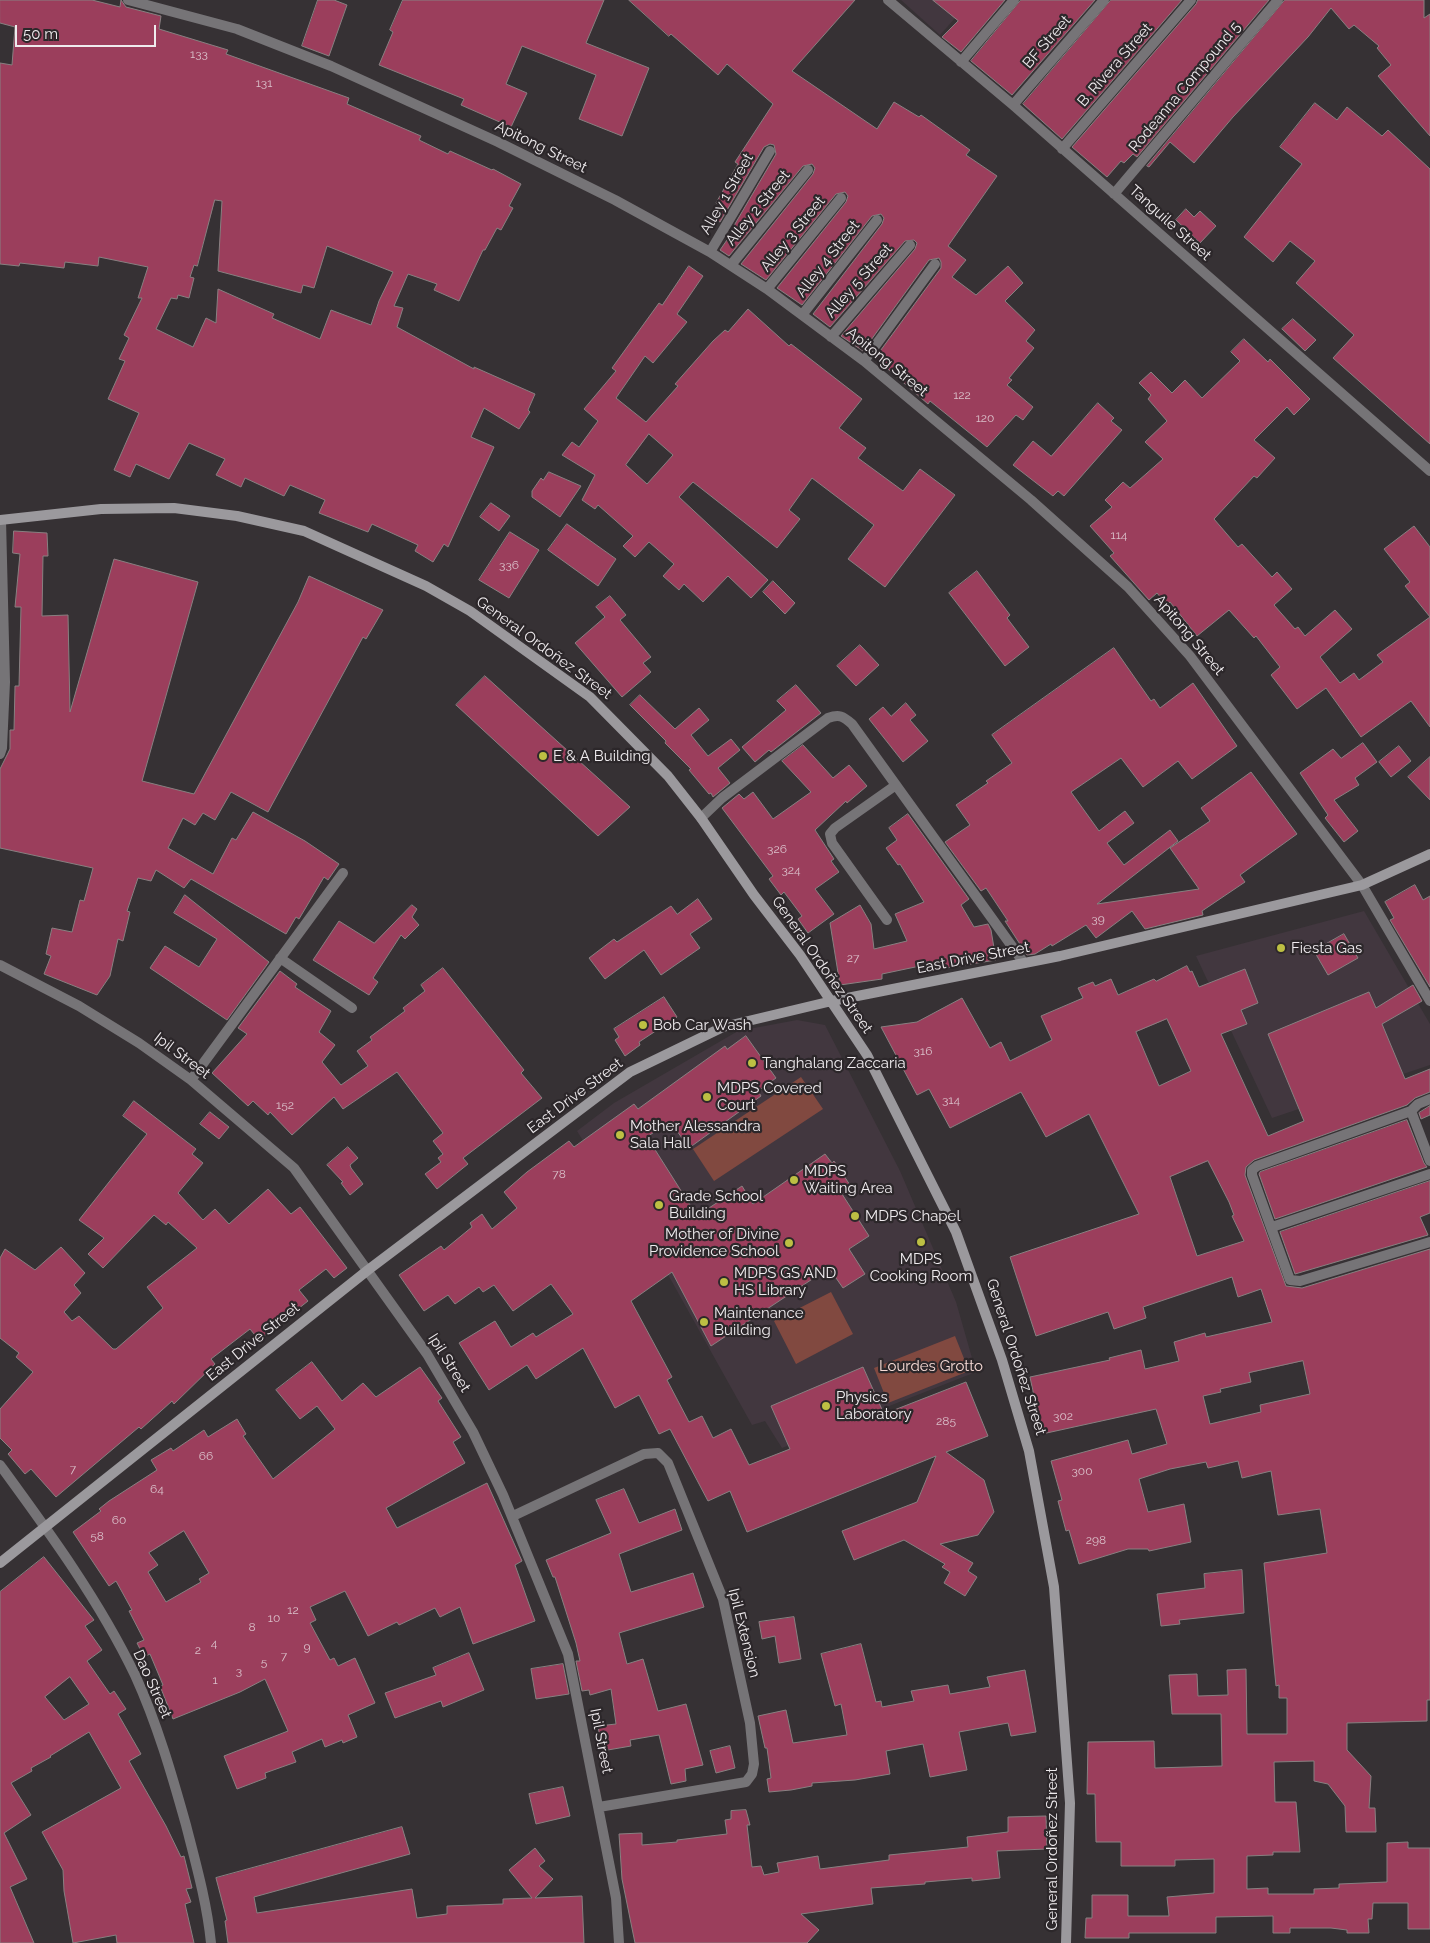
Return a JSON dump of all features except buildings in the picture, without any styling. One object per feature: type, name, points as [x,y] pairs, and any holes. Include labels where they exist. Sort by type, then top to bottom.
[{"type":"main road","name":"General Ordoñez Street","points":[[1,520],[101,509],[174,508],[237,516],[304,531],[426,586],[463,607],[590,696],[668,776],[701,818],[832,1001],[867,1055],[956,1232],[989,1322],[1030,1451],[1054,1587],[1070,1803],[1066,1943]]},
{"type":"main road","name":"East Drive Street","points":[[0,1563],[368,1270],[630,1072],[723,1027],[832,1001],[1024,963],[1192,926],[1362,885],[1430,854]]},
{"type":"street","name":"Apitong Street","points":[[128,0],[237,29],[340,70],[498,142],[615,200],[710,252],[767,289],[864,361],[1031,500],[1128,587],[1190,656],[1362,885],[1430,1001]]},
{"type":"street","name":"Tanguile Street","points":[[888,0],[1013,105],[1430,471]]},
{"type":"street","points":[[961,62],[1014,0]]},
{"type":"street","name":"BF Street","points":[[1013,105],[1104,0]]},
{"type":"street","name":"B. Rivera Street","points":[[1062,149],[1191,0]]},
{"type":"street","name":"Rodeanna Compound 5","points":[[1114,194],[1278,0]]},
{"type":"street","name":"Alley 1 Street","points":[[710,252],[770,151]]},
{"type":"street","name":"Alley 2 Street","points":[[731,265],[808,170]]},
{"type":"street","name":"Alley 3 Street","points":[[767,289],[841,198]]},
{"type":"street","name":"Alley 4 Street","points":[[802,315],[877,220]]},
{"type":"street","name":"Alley 5 Street","points":[[831,337],[910,245]]},
{"type":"street","points":[[864,361],[934,264]]},
{"type":"street","points":[[0,754],[6,682],[1,520]]},
{"type":"street","points":[[701,818],[722,798],[828,718],[837,715],[844,717],[852,724],[1024,963]]},
{"type":"street","points":[[887,920],[832,843],[830,834],[835,828],[896,785]]},
{"type":"street","points":[[192,1080],[343,873]]},
{"type":"street","points":[[280,958],[352,1008]]},
{"type":"street","name":"Ipil Street","points":[[0,965],[102,1020],[139,1043],[192,1080],[294,1168],[427,1354],[473,1432],[513,1516],[568,1654],[616,1898],[619,1943]]},
{"type":"street","points":[[1430,1099],[1418,1104],[1411,1112],[1252,1170],[1252,1175],[1290,1280],[1295,1282],[1430,1242]]},
{"type":"street","points":[[1411,1112],[1430,1161]]},
{"type":"street","points":[[1272,1227],[1430,1174]]},
{"type":"street","name":"Ipil Extension","points":[[513,1516],[644,1454],[658,1453],[668,1463],[723,1599],[750,1723],[754,1764],[752,1774],[746,1782],[599,1807]]},
{"type":"street","name":"Dao Street","points":[[0,1465],[45,1526],[92,1598],[142,1692],[170,1771],[186,1828],[208,1916],[212,1943]]},
{"type":"shaded area","points":[[901,0],[971,0],[940,35]]},
{"type":"shaded area","name":"Fiesta Gas","points":[[1364,911],[1430,1024],[1430,1065],[1272,1118],[1196,956]]},
{"type":"shaded area","name":"Mother of Divine Providence School","points":[[797,1020],[825,1025],[900,1171],[956,1302],[976,1372],[782,1448],[765,1421],[752,1425],[671,1280],[577,1131],[614,1103],[738,1031]]},
{"type":"green space","points":[[801,1077],[823,1109],[714,1181],[693,1149]]},
{"type":"green space","points":[[831,1292],[853,1334],[796,1364],[774,1321]]},
{"type":"green space","name":"Lourdes Grotto","points":[[955,1336],[969,1371],[888,1403],[874,1368]]},
{"type":"place","name":"E & A Building","points":[[543,756]]},
{"type":"place","name":"Fiesta Gas","points":[[1281,948]]},
{"type":"place","name":"Bob Car Wash","points":[[643,1025]]},
{"type":"place","name":"Tanghalang Zaccaria","points":[[752,1063]]},
{"type":"place","name":"MDPS Covered Court","points":[[707,1097]]},
{"type":"place","name":"Mother Alessandra Sala Hall","points":[[620,1135]]},
{"type":"place","name":"MDPS Waiting Area","points":[[794,1180]]},
{"type":"place","name":"Grade School Building","points":[[659,1205]]},
{"type":"place","name":"MDPS Chapel","points":[[855,1216]]},
{"type":"place","name":"MDPS Cooking Room","points":[[921,1242]]},
{"type":"place","name":"Mother of Divine Providence School","points":[[789,1243]]},
{"type":"place","name":"MDPS GS AND HS Library","points":[[724,1282]]},
{"type":"place","name":"Maintenance Building","points":[[704,1322]]},
{"type":"place","name":"Physics Laboratory","points":[[826,1406]]}]
